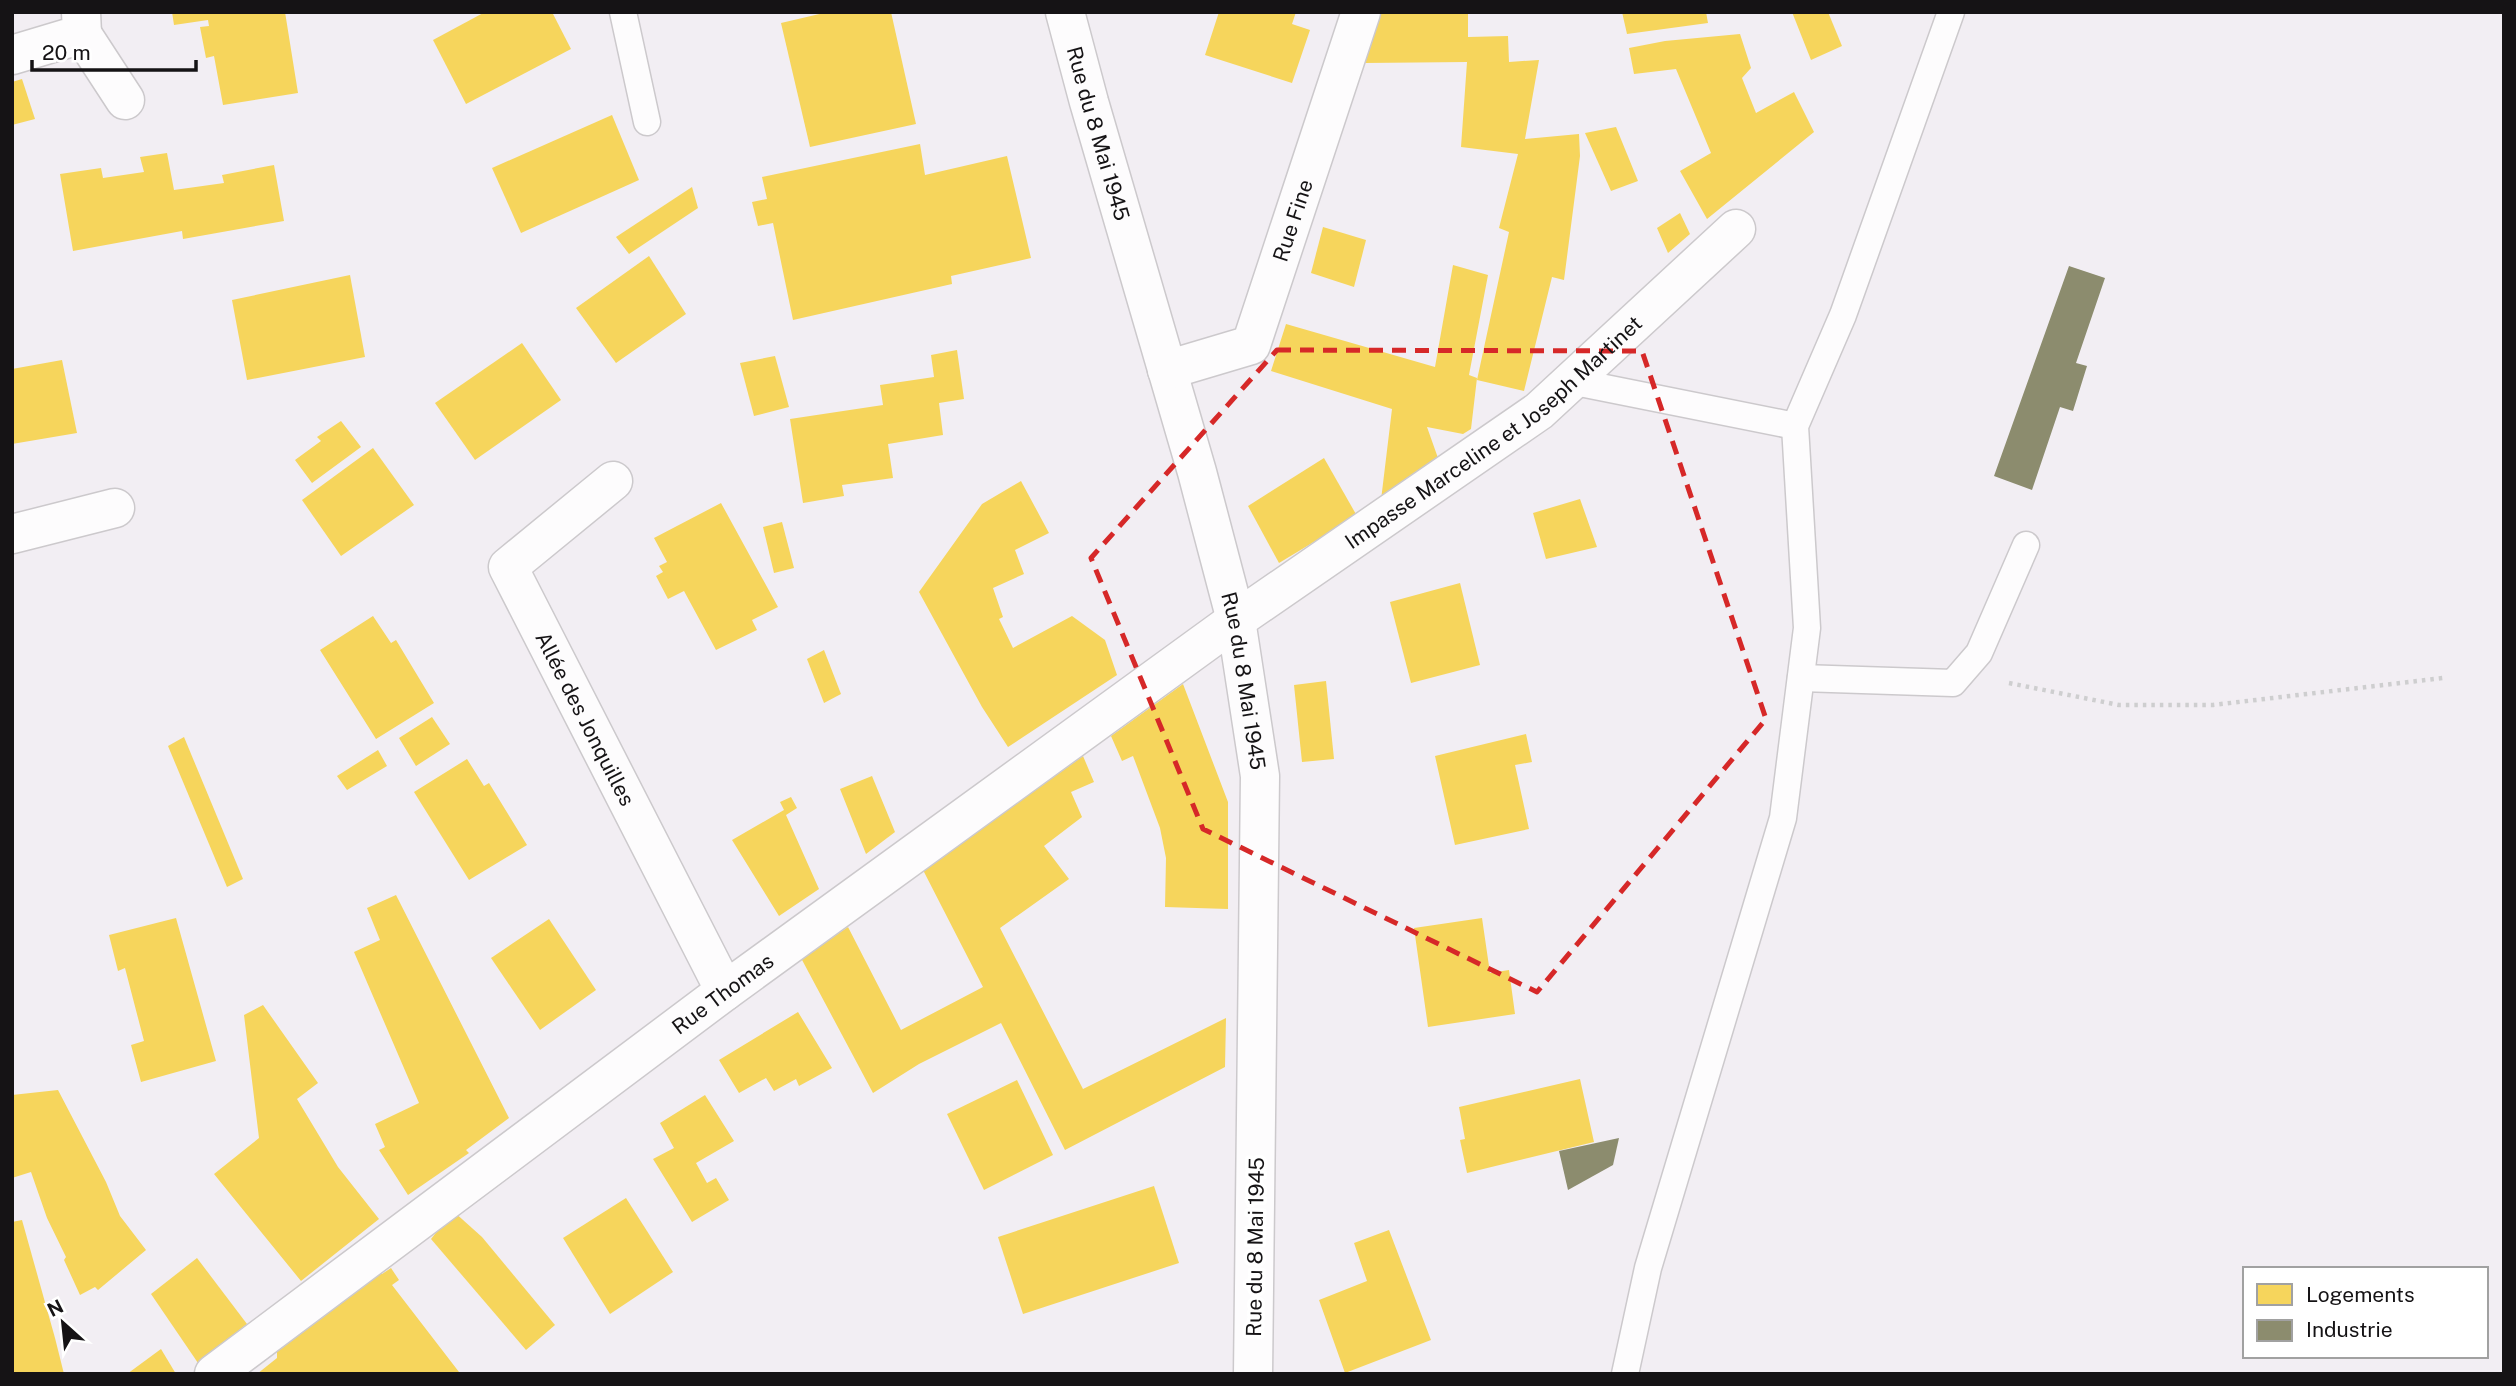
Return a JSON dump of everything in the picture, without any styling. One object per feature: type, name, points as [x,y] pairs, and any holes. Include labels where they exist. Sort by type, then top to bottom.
[{"type":"street","name":"Rue du 8 Mai 1945","points":[[1065,12],[1236,620],[1260,776],[1253,1374]]},
{"type":"street","name":"Rue Fine","points":[[1167,370],[1251,345],[1361,12]]},
{"type":"street","points":[[12,55],[81,23],[125,100]]},
{"type":"street","name":"Impasse Marceline et Joseph Martinet","points":[[1236,620],[1539,411],[1736,229]]},
{"type":"street","name":"Allée des Jonquilles","points":[[613,481],[509,567],[725,991]]},
{"type":"street","points":[[12,534],[115,508]]},
{"type":"street","name":"Rue Thomas","points":[[214,1374],[725,991],[1236,620]]},
{"type":"lane","points":[[623,12],[648,122]]},
{"type":"lane","points":[[1625,1374],[1648,1268],[1783,818],[1807,628],[1796,426],[1843,315],[1951,12]]},
{"type":"lane","points":[[1570,382],[1796,426]]},
{"type":"lane","points":[[1801,678],[1953,682],[1979,653],[2025,545]]},
{"type":"path","points":[[1953,682],[1990,679],[2119,705],[2213,705],[2443,678]]},
{"type":"highlighted area","points":[[1277,350],[1642,351],[1766,719],[1537,992],[1203,829],[1091,558]]},
{"type":"building: Logements","points":[[172,12],[285,12],[298,93],[223,105],[214,56],[206,58],[200,27],[209,26],[208,20],[174,25]]},
{"type":"building: Logements","points":[[485,12],[552,12],[571,49],[466,104],[433,40]]},
{"type":"building: Logements","points":[[828,12],[891,12],[916,124],[810,147],[781,23]]},
{"type":"building: Logements","points":[[1219,12],[1296,12],[1292,24],[1310,30],[1292,83],[1205,55]]},
{"type":"building: Logements","points":[[1378,12],[1468,12],[1468,37],[1508,36],[1509,62],[1539,60],[1525,139],[1579,134],[1580,156],[1564,280],[1552,277],[1524,391],[1477,380],[1509,232],[1499,228],[1518,154],[1461,147],[1467,62],[1364,63]]},
{"type":"building: Logements","points":[[1622,12],[1706,12],[1708,23],[1627,34]]},
{"type":"building: Logements","points":[[1792,12],[1828,12],[1842,46],[1811,60]]},
{"type":"building: Logements","points":[[1740,34],[1751,68],[1742,78],[1756,113],[1794,92],[1814,132],[1707,219],[1680,171],[1711,153],[1676,69],[1634,74],[1629,48],[1665,41]]},
{"type":"building: Logements","points":[[22,79],[35,119],[12,125],[12,82]]},
{"type":"building: Logements","points":[[612,115],[639,180],[521,233],[492,168]]},
{"type":"building: Logements","points":[[1616,127],[1638,181],[1611,191],[1585,133]]},
{"type":"building: Logements","points":[[920,144],[925,175],[1007,156],[1031,258],[951,276],[952,284],[793,320],[773,223],[758,226],[752,202],[767,199],[762,177]]},
{"type":"building: Logements","points":[[167,153],[174,190],[224,183],[222,175],[274,165],[284,221],[183,239],[182,231],[73,251],[60,174],[101,168],[103,178],[144,172],[140,157]]},
{"type":"building: Logements","points":[[692,187],[698,208],[629,254],[616,237]]},
{"type":"building: Logements","points":[[1680,213],[1690,234],[1668,253],[1657,228]]},
{"type":"building: Logements","points":[[1323,227],[1366,240],[1354,287],[1311,273]]},
{"type":"building: Logements","points":[[649,256],[686,314],[616,363],[576,308]]},
{"type":"building: Logements","points":[[1453,265],[1488,275],[1469,375],[1477,378],[1471,429],[1463,434],[1427,427],[1438,458],[1381,500],[1392,409],[1271,371],[1286,324],[1435,367]]},
{"type":"building: Logements","points":[[350,275],[365,357],[247,380],[232,300]]},
{"type":"building: Logements","points":[[522,343],[561,400],[475,460],[435,403]]},
{"type":"building: Logements","points":[[957,350],[964,399],[939,403],[943,435],[888,444],[893,478],[842,485],[844,496],[803,503],[790,419],[883,405],[880,385],[934,377],[931,355]]},
{"type":"building: Logements","points":[[775,356],[789,407],[754,416],[740,363]]},
{"type":"building: Logements","points":[[62,360],[77,433],[12,444],[12,369]]},
{"type":"building: Logements","points":[[341,421],[361,447],[312,483],[295,460],[321,441],[317,437]]},
{"type":"building: Logements","points":[[373,448],[414,505],[341,556],[302,500]]},
{"type":"building: Logements","points":[[1324,458],[1357,516],[1279,563],[1248,506]]},
{"type":"building: Logements","points":[[1021,481],[1049,533],[1015,550],[1024,574],[993,588],[1003,617],[999,619],[1013,648],[1072,616],[1105,640],[1117,675],[1008,747],[982,707],[919,592],[982,504]]},
{"type":"building: Logements","points":[[1580,499],[1597,547],[1546,559],[1533,513]]},
{"type":"building: Logements","points":[[721,503],[778,607],[752,620],[757,630],[716,650],[684,591],[668,599],[656,576],[663,572],[659,566],[667,562],[654,538]]},
{"type":"building: Logements","points":[[782,522],[794,568],[774,573],[763,527]]},
{"type":"building: Logements","points":[[1460,583],[1480,665],[1411,683],[1390,602]]},
{"type":"building: Logements","points":[[373,616],[391,643],[396,640],[434,703],[376,739],[320,650]]},
{"type":"building: Logements","points":[[824,650],[841,694],[824,703],[807,659]]},
{"type":"building: Logements","points":[[1326,681],[1334,759],[1302,762],[1294,685]]},
{"type":"building: Logements","points":[[1183,684],[1228,802],[1228,909],[1165,907],[1166,858],[1160,828],[1133,756],[1122,761],[1111,736]]},
{"type":"building: Logements","points":[[432,717],[450,744],[416,766],[399,738]]},
{"type":"building: Logements","points":[[1526,734],[1532,762],[1515,765],[1529,829],[1455,845],[1435,756]]},
{"type":"building: Logements","points":[[184,737],[243,879],[227,887],[168,746]]},
{"type":"building: Logements","points":[[378,750],[387,766],[347,790],[337,776]]},
{"type":"building: Logements","points":[[1083,756],[1094,782],[1071,792],[1082,817],[1044,846],[1069,879],[1000,928],[1083,1089],[1226,1018],[1225,1067],[1065,1150],[1001,1023],[919,1064],[873,1093],[801,958],[848,927],[901,1030],[983,987],[923,870]]},
{"type":"building: Logements","points":[[467,759],[484,786],[489,783],[527,845],[469,880],[414,792]]},
{"type":"building: Logements","points":[[872,776],[895,832],[866,854],[840,789]]},
{"type":"building: Logements","points":[[791,797],[797,808],[786,815],[819,889],[779,916],[732,840],[784,810],[780,802]]},
{"type":"building: Logements","points":[[396,895],[509,1118],[466,1150],[469,1153],[408,1195],[379,1150],[385,1147],[375,1124],[419,1103],[354,952],[380,940],[367,908]]},
{"type":"building: Logements","points":[[176,918],[216,1061],[141,1082],[131,1045],[144,1041],[125,968],[118,971],[109,935]]},
{"type":"building: Logements","points":[[1482,918],[1490,973],[1509,970],[1515,1014],[1428,1027],[1414,928]]},
{"type":"building: Logements","points":[[549,919],[596,990],[540,1030],[491,958]]},
{"type":"building: Logements","points":[[263,1005],[318,1083],[297,1099],[338,1167],[379,1219],[301,1281],[214,1174],[259,1138],[244,1015]]},
{"type":"building: Logements","points":[[798,1012],[832,1068],[799,1086],[796,1079],[774,1091],[766,1078],[739,1093],[719,1060]]},
{"type":"building: Logements","points":[[1580,1079],[1594,1142],[1467,1173],[1460,1140],[1465,1139],[1459,1107]]},
{"type":"building: Logements","points":[[1017,1080],[1053,1155],[984,1190],[947,1114]]},
{"type":"building: Logements","points":[[58,1090],[106,1182],[120,1216],[146,1250],[98,1290],[95,1287],[80,1295],[64,1260],[66,1257],[47,1218],[31,1172],[12,1178],[12,1095]]},
{"type":"building: Logements","points":[[705,1095],[734,1141],[696,1163],[707,1183],[716,1178],[729,1200],[692,1222],[653,1159],[674,1148],[660,1123]]},
{"type":"building: Logements","points":[[1154,1186],[1179,1263],[1023,1314],[998,1237]]},
{"type":"building: Logements","points":[[626,1198],[673,1272],[610,1314],[563,1238]]},
{"type":"building: Logements","points":[[453,1211],[482,1237],[555,1325],[526,1350],[431,1239]]},
{"type":"building: Logements","points":[[22,1220],[64,1374],[12,1374],[12,1222]]},
{"type":"building: Logements","points":[[1389,1230],[1431,1340],[1345,1373],[1319,1300],[1367,1281],[1354,1243]]},
{"type":"building: Logements","points":[[197,1258],[247,1324],[198,1363],[151,1294]]},
{"type":"building: Logements","points":[[391,1268],[399,1280],[392,1285],[459,1372],[257,1374],[277,1358],[277,1346],[379,1270],[382,1274]]},
{"type":"building: Logements","points":[[161,1349],[176,1374],[127,1374]]},
{"type":"building: Industrie","points":[[2069,266],[2105,278],[2076,363],[2087,366],[2073,411],[2060,407],[2032,490],[1994,476]]},
{"type":"building: Industrie","points":[[1619,1138],[1613,1165],[1568,1190],[1559,1151]]}]
